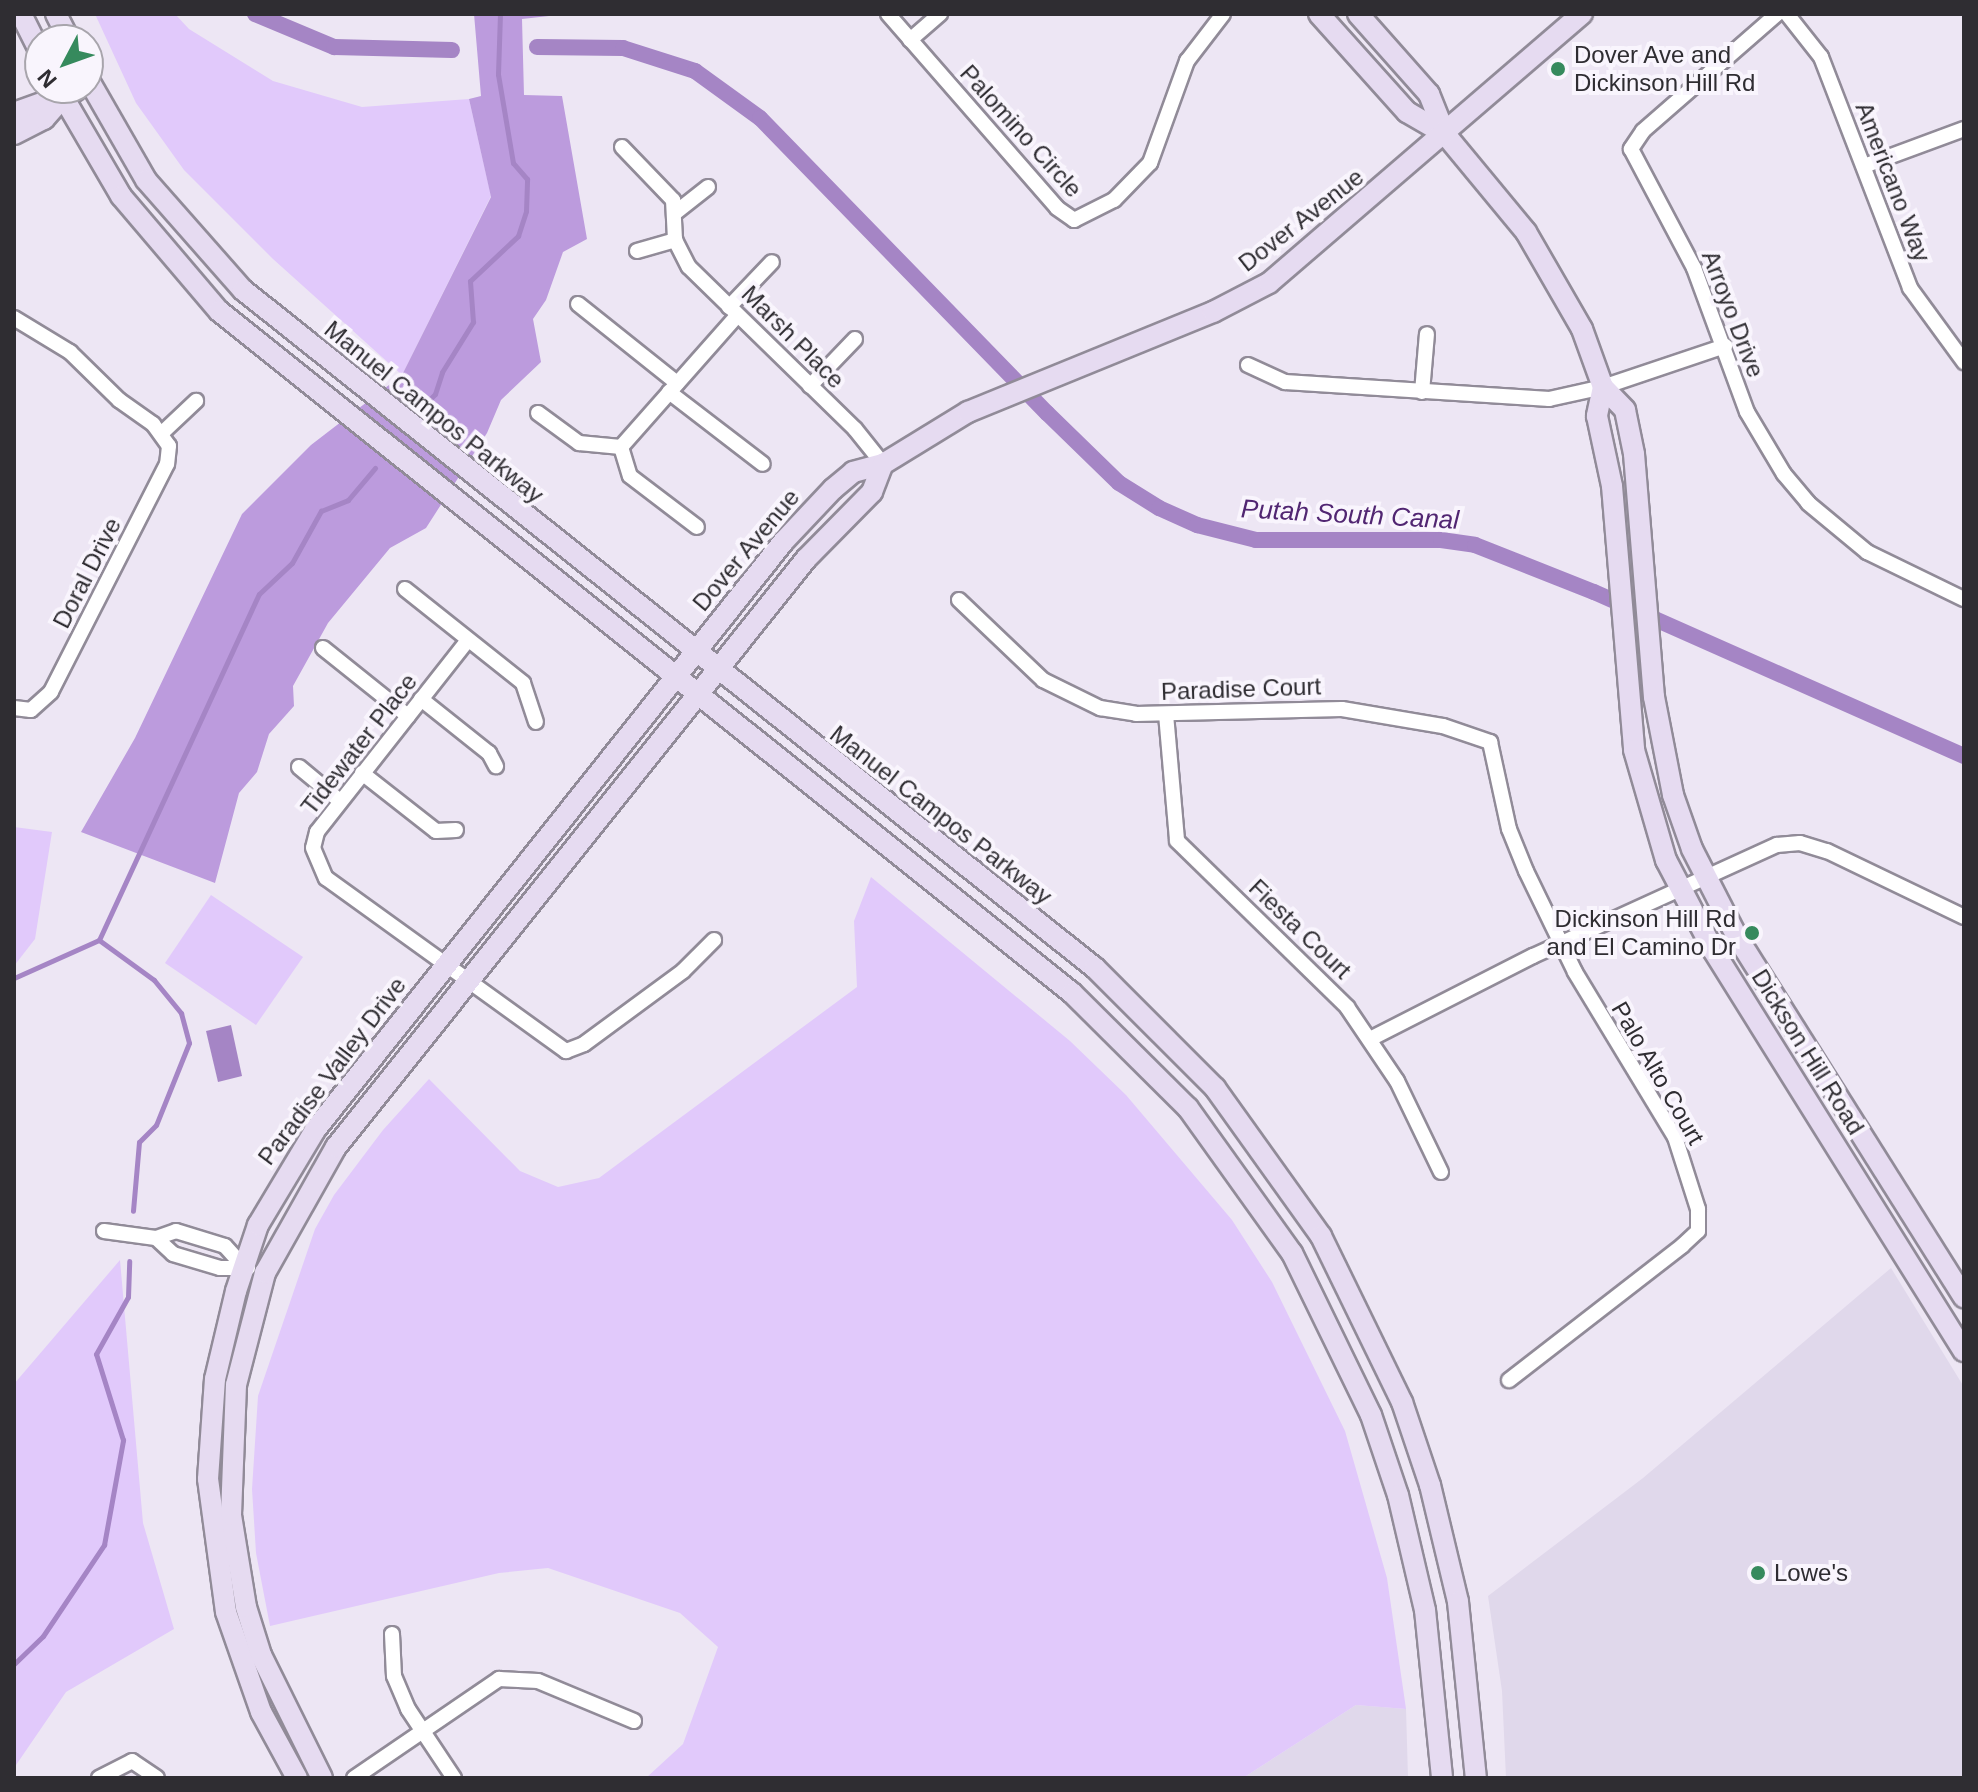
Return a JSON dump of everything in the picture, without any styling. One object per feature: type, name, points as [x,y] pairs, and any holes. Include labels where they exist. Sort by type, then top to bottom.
[{"type":"main road","name":"Dickson Hill Road","points":[[1319,14],[1407,112],[1445,134]]},
{"type":"main road","name":"Dickson Hill Road","points":[[1358,14],[1429,94],[1445,134],[1501,199],[1549,268],[1582,329],[1603,387],[1625,410],[1640,484],[1661,745],[1673,795],[1704,875],[1737,937],[1964,1298]]},
{"type":"main road","name":"Dover Avenue","points":[[695,653],[815,508],[853,472],[883,464],[933,430],[1010,394],[1213,312],[1269,283],[1582,14]]},
{"type":"main road","points":[[14,113],[34,104]]},
{"type":"main road","points":[[14,134],[44,119],[53,104]]},
{"type":"main road","points":[[68,104],[121,196],[219,311],[1072,993],[1188,1108],[1263,1207],[1323,1308],[1386,1455],[1425,1610],[1442,1778]]},
{"type":"main road","name":"Manuel Campos Parkway","points":[[99,104],[146,180],[243,290],[716,671],[1095,968],[1215,1088],[1291,1189],[1381,1352],[1430,1485],[1458,1602],[1476,1778]]},
{"type":"main road","name":"Dickson Hill Road","points":[[1603,387],[1597,416],[1612,486],[1634,750],[1647,804],[1679,887],[1713,950],[1964,1351]]},
{"type":"main road","name":"Dover Avenue","points":[[716,671],[806,559],[872,492],[883,464]]},
{"type":"main road","name":"Paradise Valley Drive","points":[[297,1778],[241,1662],[212,1532],[208,1479],[215,1379],[258,1225],[284,1175],[446,965],[695,653]]},
{"type":"main road","name":"Paradise Valley Drive","points":[[322,1778],[261,1655],[243,1591],[231,1515],[236,1385],[265,1273],[336,1147],[716,671]]},
{"type":"street","name":"Palomino Circle","points":[[888,14],[1057,208],[1074,220],[1114,200],[1150,163],[1187,61],[1223,14]]},
{"type":"street","points":[[910,40],[940,14]]},
{"type":"street","name":"Arroyo Drive","points":[[1777,14],[1643,131],[1631,149],[1676,230],[1725,346],[1747,412],[1808,503],[1867,552],[1964,599]]},
{"type":"street","name":"Americano Way","points":[[1787,14],[1821,57],[1910,288],[1964,362]]},
{"type":"street","points":[[1864,166],[1964,129]]},
{"type":"street","points":[[622,147],[668,192],[675,213],[675,240],[637,251]]},
{"type":"street","points":[[675,213],[708,187]]},
{"type":"street","name":"Marsh Place","points":[[675,240],[689,267],[810,386],[883,464]]},
{"type":"street","points":[[621,447],[772,262]]},
{"type":"street","points":[[578,304],[763,464]]},
{"type":"street","points":[[14,318],[47,334],[162,433],[196,401]]},
{"type":"street","points":[[1422,392],[1427,334]]},
{"type":"street","points":[[810,386],[855,339]]},
{"type":"street","points":[[1248,365],[1285,382],[1549,399],[1603,387],[1725,346]]},
{"type":"street","points":[[538,413],[579,443],[621,447]]},
{"type":"street","name":"Doral Drive","points":[[14,708],[31,710],[51,692],[167,464],[169,446],[162,433]]},
{"type":"street","points":[[621,447],[630,476],[697,527]]},
{"type":"street","points":[[405,589],[523,683],[536,722]]},
{"type":"street","name":"Paradise Court","points":[[959,600],[1023,664],[1066,694],[1100,708],[1166,714],[1342,709],[1443,726],[1490,742],[1509,829],[1561,943]]},
{"type":"street","name":"Tidewater Place","points":[[468,640],[317,832],[317,865],[341,892],[566,1051],[584,1044],[683,971],[714,940]]},
{"type":"street","points":[[323,648],[408,716]]},
{"type":"street","points":[[421,699],[489,753],[496,766]]},
{"type":"street","name":"Fiesta Court","points":[[1166,714],[1177,841],[1316,971],[1372,1038],[1441,1172]]},
{"type":"street","points":[[299,767],[340,801]]},
{"type":"street","points":[[362,773],[436,831],[456,830]]},
{"type":"street","points":[[1372,1038],[1561,943],[1755,851],[1800,843],[1964,917]]},
{"type":"street","name":"Palo Alto Court","points":[[1509,1380],[1698,1231],[1690,1174],[1675,1137],[1561,943]]},
{"type":"street","points":[[104,1231],[156,1238],[176,1231],[225,1246],[244,1267]]},
{"type":"street","points":[[156,1238],[173,1254],[220,1268],[244,1267],[265,1273]]},
{"type":"street","points":[[392,1634],[394,1676],[421,1730],[454,1778]]},
{"type":"street","points":[[354,1778],[479,1689],[517,1676],[634,1721]]},
{"type":"street","points":[[99,1778],[132,1761],[157,1778]]},
{"type":"shaded area","points":[[95,14],[175,14],[189,29],[273,81],[362,107],[469,99],[491,196],[402,375],[273,259],[184,170],[136,103],[104,34],[104,24],[100,24]]},
{"type":"shaded area","points":[[474,14],[567,14],[522,19],[524,95],[562,96],[587,239],[563,252],[546,300],[533,319],[541,362],[501,400],[487,433],[426,528],[390,548],[328,623],[293,686],[294,706],[269,734],[257,772],[239,793],[215,883],[81,832],[135,738],[242,514],[311,445],[402,375],[491,197],[469,99],[481,96]]},
{"type":"shaded area","points":[[14,827],[52,832],[35,939],[14,966]]},
{"type":"shaded area","points":[[871,877],[1070,1041],[1126,1095],[1232,1220],[1272,1282],[1345,1431],[1387,1578],[1406,1709],[1356,1705],[1243,1778],[646,1778],[683,1744],[718,1647],[680,1613],[548,1568],[499,1573],[270,1626],[256,1553],[252,1489],[258,1396],[315,1229],[334,1195],[383,1130],[429,1079],[520,1171],[558,1187],[599,1178],[857,987],[854,921]]},
{"type":"shaded area","points":[[211,895],[303,957],[256,1025],[165,963]]},
{"type":"shaded area","points":[[231,1025],[242,1076],[218,1082],[206,1031]]},
{"type":"shaded area","points":[[120,1260],[143,1523],[174,1629],[66,1692],[14,1768],[14,1384]]},
{"type":"shaded area","points":[[1891,1268],[1964,1387],[1964,1778],[1506,1778],[1502,1691],[1488,1596],[1643,1478]]},
{"type":"shaded area","points":[[1356,1705],[1406,1709],[1408,1778],[1243,1778]]},
{"type":"waterway","name":"Putah South Canal","points":[[255,14],[334,47],[452,50]]},
{"type":"waterway","points":[[423,406],[435,394],[442,372],[473,322],[470,281],[518,236],[526,211],[527,179],[513,163],[498,74],[500,14]]},
{"type":"waterway","name":"Putah South Canal","points":[[537,47],[623,48],[695,71],[760,118],[1047,413],[1119,483],[1159,508],[1197,525],[1256,540],[1441,540],[1475,545],[1594,592],[1964,756]]},
{"type":"waterway","points":[[14,978],[99,940],[259,594],[292,563],[321,511],[348,500],[375,468]]},
{"type":"waterway","points":[[99,940],[154,980],[181,1013],[189,1043],[156,1125],[139,1142],[133,1211]]},
{"type":"waterway","points":[[14,1664],[43,1636],[104,1545],[123,1440],[96,1354],[128,1297],[129,1261]]},
{"type":"place","name":"Dover Ave and Dickinson Hill Rd","points":[[1558,69]]},
{"type":"place","name":"Dickinson Hill Rd and El Camino Dr","points":[[1752,933]]},
{"type":"place","name":"Lowe's","points":[[1758,1573]]}]
